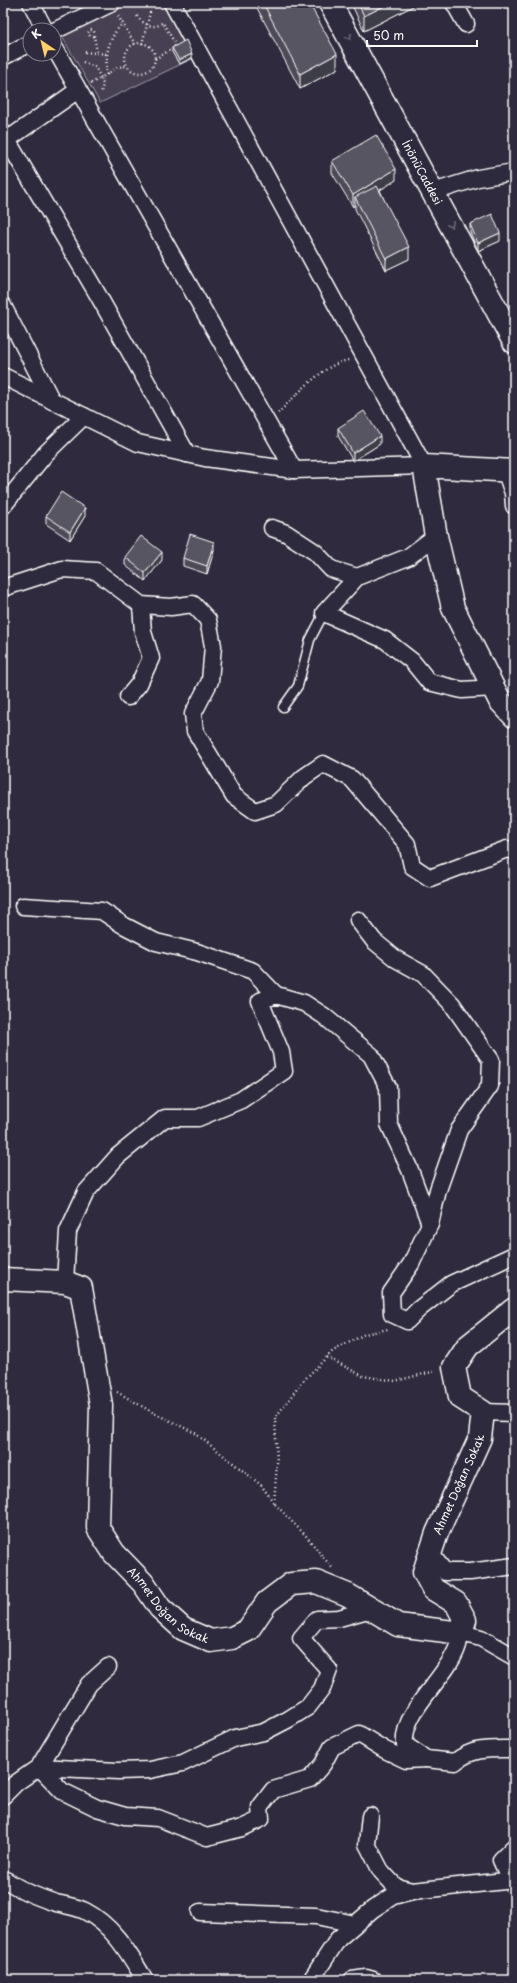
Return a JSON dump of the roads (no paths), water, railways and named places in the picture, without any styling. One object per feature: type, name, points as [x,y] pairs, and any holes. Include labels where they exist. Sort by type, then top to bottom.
[{"type":"street","points":[[31,3],[41,22]]},
{"type":"street","points":[[62,27],[111,3]]},
{"type":"street","name":"İnönüCaddesi","points":[[330,3],[514,342]]},
{"type":"street","points":[[454,3],[466,24]]},
{"type":"street","points":[[174,7],[424,466],[436,536],[453,608],[500,701],[514,716]]},
{"type":"street","points":[[3,57],[22,47]]},
{"type":"street","points":[[62,61],[294,470]]},
{"type":"street","points":[[78,90],[5,136],[98,295],[187,454]]},
{"type":"street","points":[[433,192],[478,178],[514,172]]},
{"type":"street","points":[[3,306],[52,400]]},
{"type":"street","points":[[3,376],[138,443],[187,454],[294,470],[424,466],[510,470],[514,506]]},
{"type":"street","points":[[3,506],[46,453],[84,416]]},
{"type":"street","points":[[272,528],[286,534],[315,552],[331,568],[357,577]]},
{"type":"street","points":[[436,536],[408,557],[357,577],[324,612],[385,640],[412,661],[429,682],[462,690],[494,688]]},
{"type":"street","points":[[3,588],[62,568],[96,571],[141,605],[171,607],[193,604],[208,620],[213,646],[210,681],[193,714],[195,731],[234,796],[255,811],[276,804],[304,777],[323,764],[352,779],[407,844],[412,866],[430,878],[508,849],[514,851]]},
{"type":"street","points":[[128,697],[139,684],[151,658],[143,632],[141,605]]},
{"type":"street","points":[[23,906],[102,911],[123,925],[156,942],[197,952],[253,971],[276,995],[304,1004],[352,1038],[371,1055],[388,1087],[389,1124],[410,1170],[430,1224]]},
{"type":"street","points":[[358,920],[374,941],[396,959],[423,974],[452,1004],[491,1060],[490,1086],[459,1130],[438,1190],[430,1224],[411,1264],[391,1293],[392,1314],[407,1321],[419,1309],[451,1284],[514,1255]]},
{"type":"street","points":[[65,1282],[68,1231],[86,1192],[118,1156],[165,1118],[198,1118],[241,1100],[284,1071],[281,1052],[260,1001],[276,995]]},
{"type":"street","name":"Ahmet Doğan Sokak","points":[[3,1279],[65,1282],[80,1288],[101,1405],[98,1528],[114,1553],[143,1583],[160,1608],[183,1629],[211,1641],[232,1638],[248,1630],[267,1602],[291,1584],[316,1582],[348,1596],[398,1625],[461,1633],[465,1620],[456,1603],[432,1589],[424,1572],[437,1533],[480,1438],[483,1412]]},
{"type":"street","points":[[514,1309],[468,1346],[454,1367],[460,1397],[483,1412],[514,1413]]},
{"type":"street","points":[[430,1553],[445,1572],[470,1572],[514,1566]]},
{"type":"street","points":[[39,1767],[89,1770],[150,1770],[183,1762],[235,1738],[264,1732],[308,1707],[322,1689],[329,1670],[301,1638],[317,1619],[339,1618],[371,1609]]},
{"type":"street","points":[[426,1759],[405,1745],[404,1735],[415,1712],[457,1650],[461,1633],[481,1638],[514,1657]]},
{"type":"street","points":[[3,1796],[16,1783],[39,1767],[89,1684],[108,1667]]},
{"type":"street","points":[[39,1767],[62,1791],[97,1808],[125,1816],[158,1818],[207,1837],[242,1828],[261,1819],[260,1807],[273,1790],[310,1779],[323,1764],[332,1747],[359,1734],[385,1750],[406,1760],[426,1759],[455,1762],[464,1754],[481,1750],[514,1749]]},
{"type":"street","points":[[370,1816],[367,1844],[381,1871],[396,1887],[412,1891]]},
{"type":"street","points":[[311,1980],[338,1939],[373,1909],[393,1896],[412,1891],[512,1880],[501,1860],[514,1847]]},
{"type":"street","points":[[3,1878],[15,1887],[48,1901],[85,1911],[106,1926],[119,1939],[145,1980]]},
{"type":"street","points":[[200,1912],[316,1916],[355,1924]]},
{"type":"street","points":[[352,1980],[366,1978],[373,1980]]},
{"type":"lane","points":[[283,707],[298,686],[310,640],[324,612]]}]
